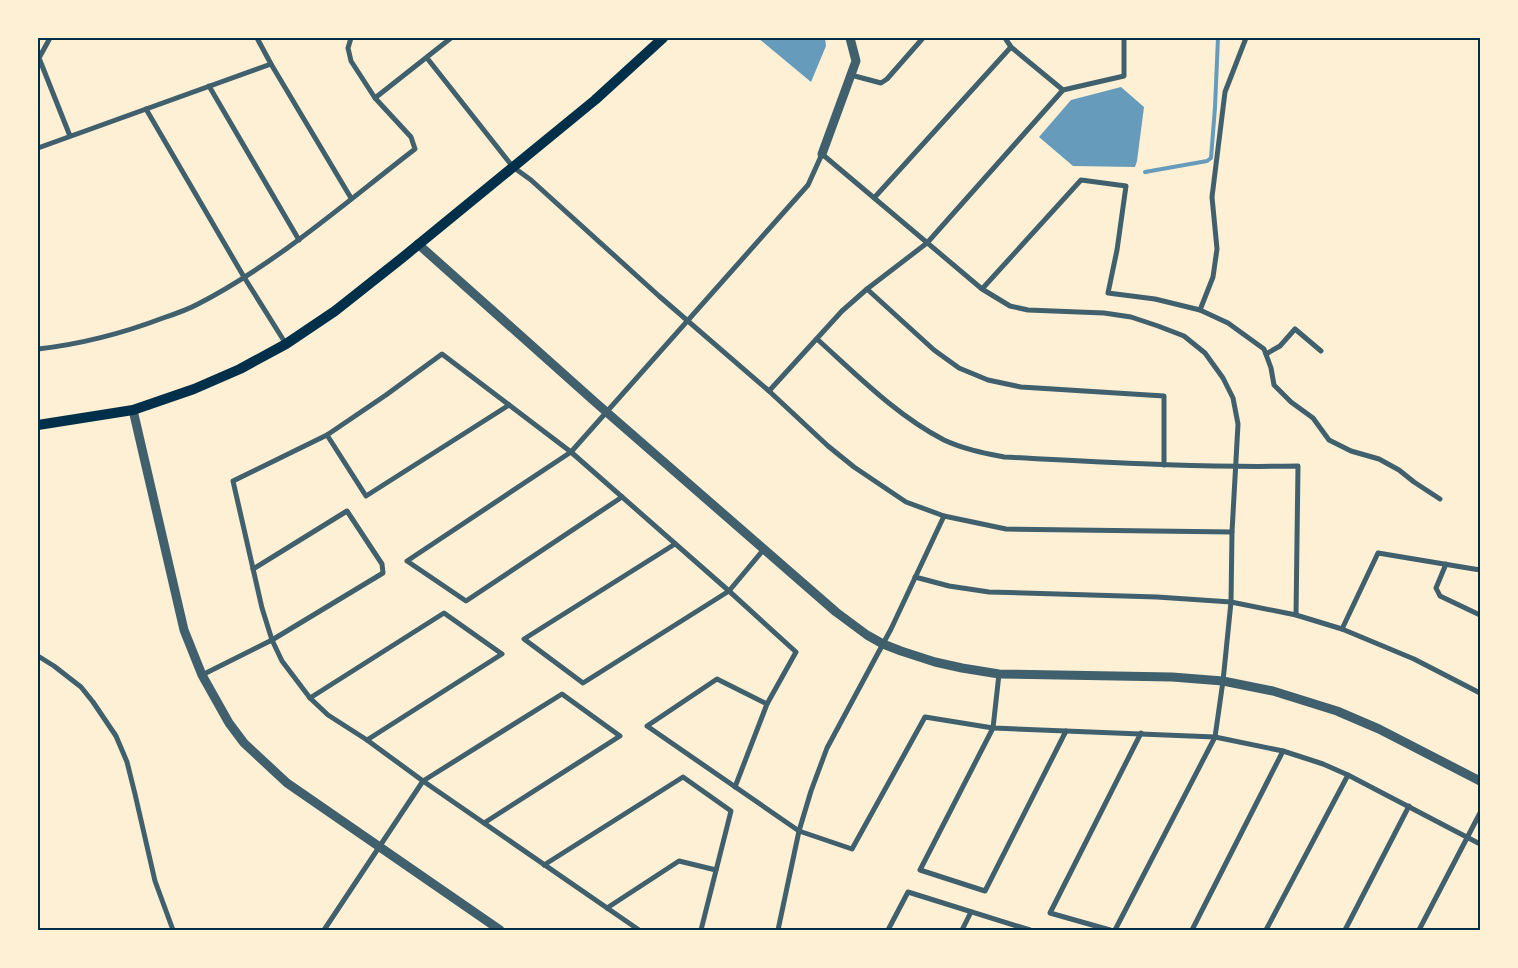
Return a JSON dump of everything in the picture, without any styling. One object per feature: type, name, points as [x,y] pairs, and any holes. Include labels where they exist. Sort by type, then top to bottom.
[{"type":"main road","points":[[38,425],[133,410],[201,386],[240,369],[286,344],[335,311],[513,167],[595,100],[663,38]]},
{"type":"street","points":[[50,38],[38,57],[70,136]]},
{"type":"street","points":[[257,38],[351,198]]},
{"type":"street","points":[[38,349],[68,346],[106,338],[144,326],[197,305],[244,277],[298,240],[415,149],[411,137],[375,98],[351,61],[348,48],[351,38]]},
{"type":"street","points":[[375,98],[451,38]]},
{"type":"street","points":[[622,497],[466,601],[407,561],[571,452],[808,184],[822,154],[856,61],[850,38]]},
{"type":"street","points":[[851,75],[881,83],[887,79],[923,38]]},
{"type":"street","points":[[1005,38],[1011,47],[1063,90]]},
{"type":"street","points":[[769,392],[842,311],[867,289],[927,243],[1063,90],[1124,76],[1124,38]]},
{"type":"street","points":[[1200,310],[1213,277],[1217,249],[1212,197],[1225,92],[1246,38]]},
{"type":"street","points":[[874,198],[1011,47]]},
{"type":"street","points":[[427,58],[513,167],[531,180],[828,446],[906,502],[944,516],[1006,528],[1232,532]]},
{"type":"street","points":[[38,148],[271,64]]},
{"type":"street","points":[[209,86],[298,240]]},
{"type":"street","points":[[146,109],[244,277],[286,344]]},
{"type":"street","points":[[822,154],[982,289],[1010,306],[1028,310],[1104,313],[1131,317],[1184,336],[1205,353],[1223,378],[1233,398],[1238,424],[1232,532],[1231,602],[1215,736],[1115,930]]},
{"type":"street","points":[[982,289],[1081,180],[1126,186],[1117,250],[1108,293],[1155,299],[1200,310],[1228,323],[1264,349],[1271,368],[1274,385],[1290,402],[1313,418],[1329,440],[1351,451],[1379,458],[1440,499]]},
{"type":"street","points":[[418,244],[836,612],[867,635],[883,644],[935,662],[999,674],[1172,677],[1223,681],[1273,691],[1337,711],[1379,729],[1480,782]]},
{"type":"street","points":[[867,289],[934,350],[959,368],[988,380],[1021,387],[1164,396],[1164,465]]},
{"type":"street","points":[[1266,354],[1280,346],[1295,330],[1321,351]]},
{"type":"street","points":[[817,339],[893,407],[946,441],[978,452],[1004,457],[1164,465],[1298,466],[1296,615]]},
{"type":"street","points":[[639,930],[423,781],[328,714],[310,698],[282,660],[272,640],[262,608],[234,481],[327,435],[442,354],[571,452],[796,652],[767,704],[735,787]]},
{"type":"street","points":[[327,435],[366,496],[509,405]]},
{"type":"street","points":[[133,410],[184,630],[202,675],[229,723],[244,743],[287,784],[500,930]]},
{"type":"street","points":[[202,675],[272,640],[383,573],[382,564],[347,512],[253,570]]},
{"type":"street","points":[[778,930],[799,831],[810,791],[827,748],[883,644],[944,516]]},
{"type":"street","points":[[675,544],[524,639],[583,683],[729,591],[764,549]]},
{"type":"street","points":[[1342,629],[1378,553],[1480,570]]},
{"type":"street","points":[[1446,564],[1436,588],[1440,596],[1480,615]]},
{"type":"street","points":[[915,577],[949,586],[989,592],[1157,597],[1231,602],[1296,615],[1342,629],[1414,659],[1480,693]]},
{"type":"street","points":[[310,698],[444,613],[502,654],[367,740]]},
{"type":"street","points":[[38,656],[81,687],[116,736],[136,794],[144,838],[155,881],[173,930]]},
{"type":"street","points":[[999,674],[993,728],[920,870],[985,891],[1066,731]]},
{"type":"street","points":[[767,704],[717,679],[647,726],[799,831],[852,849],[926,717],[993,728],[1215,736],[1283,751],[1323,764],[1348,775],[1480,844]]},
{"type":"street","points":[[324,930],[423,781],[562,694],[620,736],[484,823]]},
{"type":"street","points":[[1110,930],[1050,913],[1141,733]]},
{"type":"street","points":[[1192,930],[1283,751]]},
{"type":"street","points":[[1266,930],[1348,775]]},
{"type":"street","points":[[544,865],[683,777],[731,811],[701,930]]},
{"type":"street","points":[[1345,930],[1408,806]]},
{"type":"street","points":[[1419,930],[1480,813]]},
{"type":"street","points":[[607,908],[679,861],[716,870]]},
{"type":"street","points":[[888,930],[908,892],[1030,930]]},
{"type":"street","points":[[962,930],[971,912]]},
{"type":"water","points":[[758,38],[825,38],[826,46],[811,82]]},
{"type":"water","points":[[1121,87],[1144,107],[1135,167],[1073,166],[1039,137],[1071,100]]},
{"type":"waterway","points":[[1145,172],[1207,161],[1211,158],[1218,38]]}]
